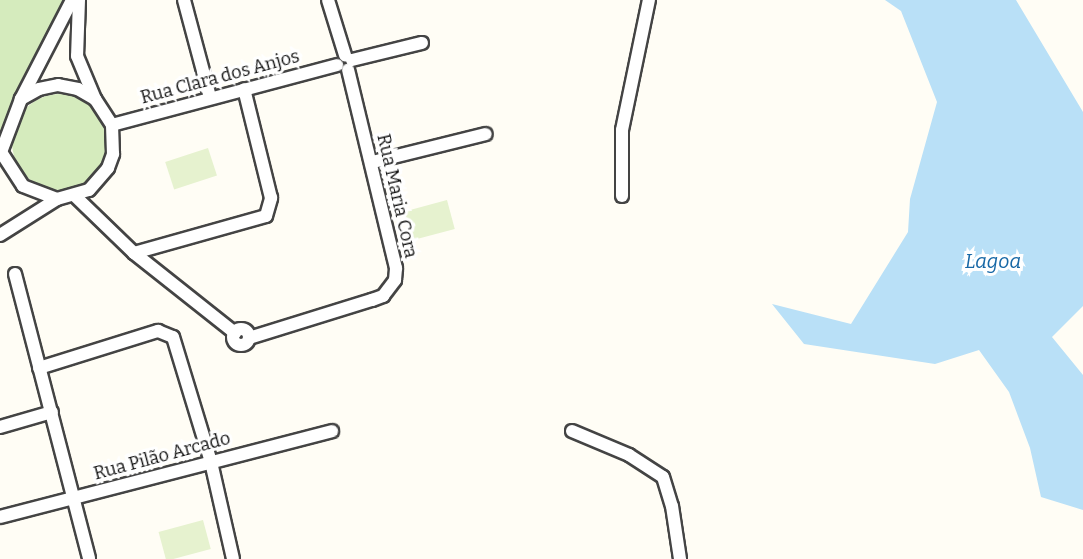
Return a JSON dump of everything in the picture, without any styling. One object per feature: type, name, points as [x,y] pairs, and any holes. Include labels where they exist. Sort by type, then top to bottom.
[{"type":"street","points":[[72,0],[21,99],[0,154],[23,186],[38,195],[57,199],[75,196],[88,190],[108,168],[114,154],[112,125],[95,99],[77,56],[79,0]]},
{"type":"street","points":[[184,0],[210,97]]},
{"type":"street","name":"Rua Maria Cora","points":[[134,253],[235,333],[244,330],[249,338],[372,300],[390,289],[396,268],[372,162],[328,0]]},
{"type":"street","points":[[622,196],[622,130],[649,0]]},
{"type":"street","name":"Rua Clara dos Anjos","points":[[112,125],[210,97],[422,43]]},
{"type":"street","points":[[21,99],[39,89],[58,85],[78,89],[95,99]]},
{"type":"street","points":[[75,196],[134,253],[266,216],[271,198],[244,89]]},
{"type":"street","points":[[372,162],[486,134]]},
{"type":"street","points":[[0,235],[57,199]]},
{"type":"street","points":[[15,274],[89,559]]},
{"type":"street","points":[[39,368],[158,331],[169,334],[175,342],[211,462],[233,559]]},
{"type":"street","points":[[0,427],[52,412]]},
{"type":"street","name":"Rua Pilão Arcado","points":[[0,517],[333,430]]},
{"type":"street","points":[[572,431],[639,461],[663,477],[672,506],[680,559]]},
{"type":"green space","points":[[0,0],[68,0],[0,134]]},
{"type":"green space","points":[[60,94],[78,98],[94,108],[104,124],[108,142],[104,160],[94,176],[78,186],[60,190],[42,186],[26,176],[16,160],[12,142],[16,124],[26,108],[42,98]]},
{"type":"green space","points":[[208,148],[217,176],[174,189],[165,162]]},
{"type":"green space","points":[[447,200],[455,229],[411,241],[404,212]]},
{"type":"green space","points":[[203,520],[211,549],[166,559],[159,532]]},
{"type":"water","name":"Lagoa","points":[[885,0],[1016,0],[1083,112],[1083,306],[1052,337],[1083,375],[1083,510],[1041,497],[1030,448],[1009,392],[979,350],[935,364],[804,344],[772,304],[851,324],[908,232],[910,199],[937,102],[901,11]]}]
